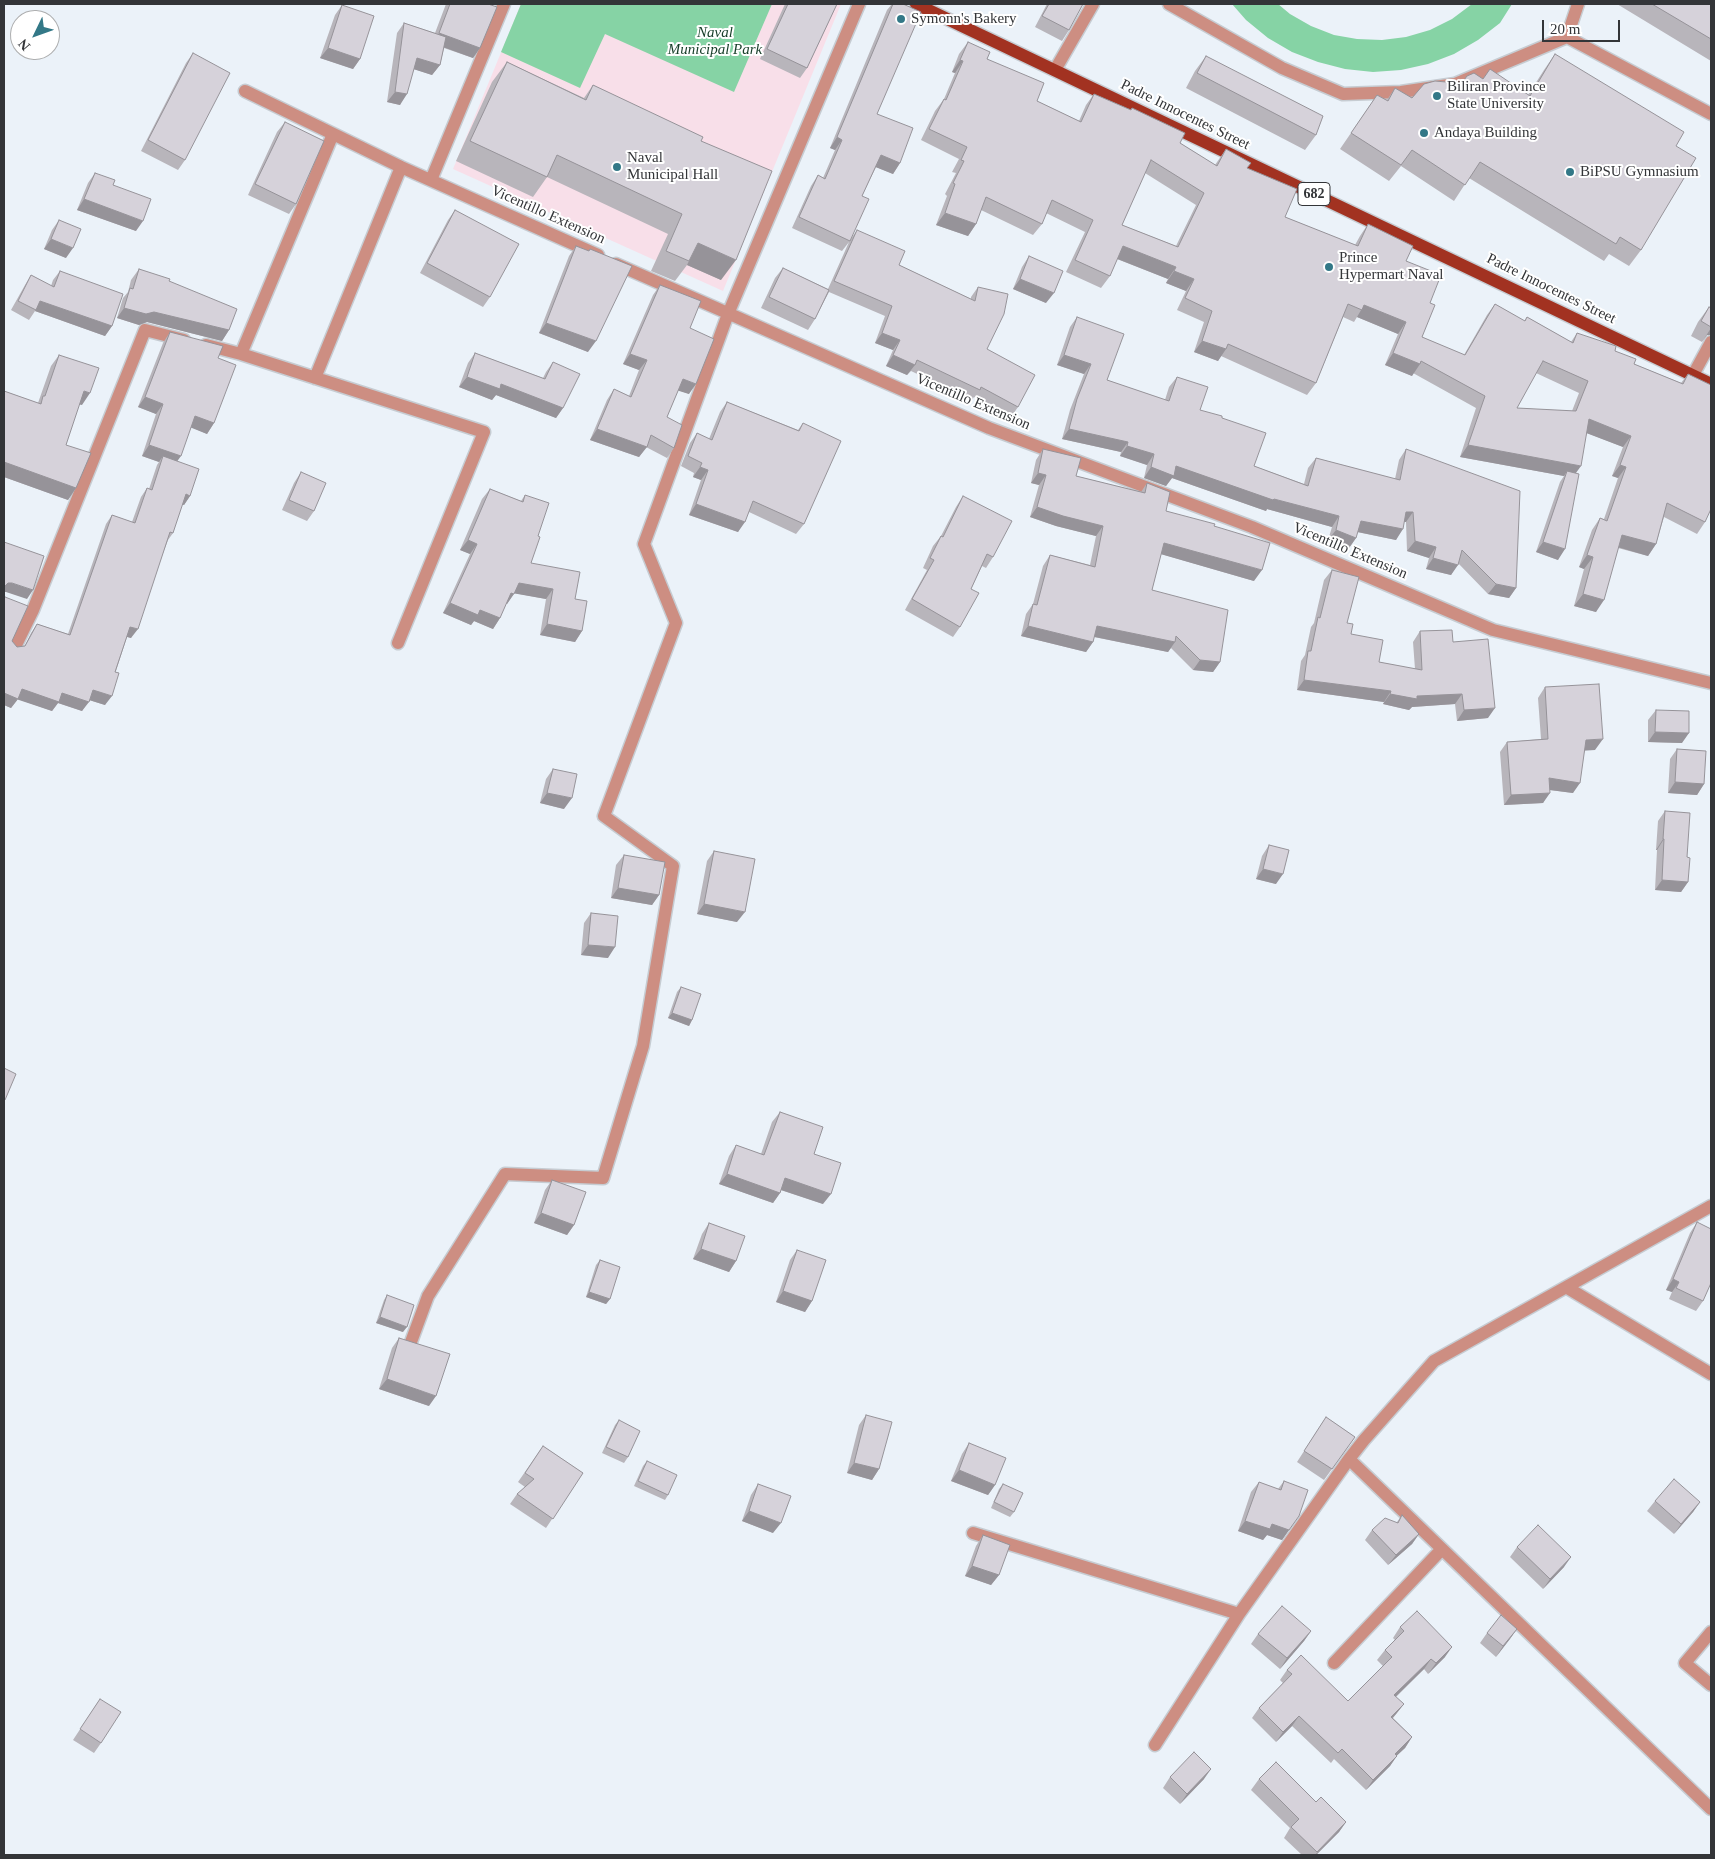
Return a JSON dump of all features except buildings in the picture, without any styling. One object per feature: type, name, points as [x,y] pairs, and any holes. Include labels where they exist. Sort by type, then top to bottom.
[{"type":"main road","name":"Padre Innocentes Street","points":[[916,4],[1711,384]]},
{"type":"street","points":[[431,180],[504,4]]},
{"type":"street","points":[[411,1342],[428,1296],[505,1174],[603,1178],[643,1046],[673,866],[604,816],[676,623],[644,544],[728,314],[859,4]]},
{"type":"street","points":[[1055,70],[1093,4]]},
{"type":"street","points":[[1169,4],[1282,68],[1343,94],[1401,92],[1455,84],[1567,36],[1578,4]]},
{"type":"street","points":[[1567,36],[1711,114]]},
{"type":"street","name":"Vicentillo Extension","points":[[245,91],[401,167],[728,314],[989,428],[1252,527],[1492,630],[1711,683]]},
{"type":"street","points":[[241,354],[333,134]]},
{"type":"street","points":[[315,378],[401,167]]},
{"type":"street","points":[[14,649],[33,610],[145,330],[241,354],[484,432],[398,643]]},
{"type":"street","points":[[1693,376],[1711,342]]},
{"type":"street","points":[[19,605],[33,610]]},
{"type":"street","points":[[1155,1745],[1239,1614],[1349,1459],[1434,1361],[1711,1206]]},
{"type":"street","points":[[1566,1287],[1711,1374]]},
{"type":"street","points":[[1349,1459],[1711,1809]]},
{"type":"street","points":[[974,1533],[1239,1614]]},
{"type":"street","points":[[1334,1663],[1442,1549]]},
{"type":"street","points":[[1711,1632],[1685,1662],[1711,1686]]},
{"type":"shaded area","points":[[521,4],[841,4],[723,291],[453,169]]},
{"type":"green space","name":"Naval Municipal Park","points":[[521,4],[772,4],[734,92],[605,34],[580,88],[501,52]]},
{"type":"green space","points":[[1232,4],[1278,4],[1290,14],[1311,26],[1334,35],[1357,39],[1382,40],[1406,37],[1430,30],[1452,19],[1472,4],[1512,4],[1500,23],[1478,40],[1454,54],[1428,64],[1401,70],[1373,72],[1345,69],[1318,62],[1292,52],[1268,38],[1246,20]]},
{"type":"place","name":"Symonn's Bakery","points":[[901,19]]},
{"type":"place","name":"Biliran Province State University","points":[[1437,96]]},
{"type":"place","name":"Andaya Building","points":[[1424,133]]},
{"type":"place","name":"Naval Municipal Hall","points":[[617,167]]},
{"type":"place","name":"BiPSU Gymnasium","points":[[1570,172]]},
{"type":"place","name":"Prince Hypermart Naval","points":[[1329,267]]}]
